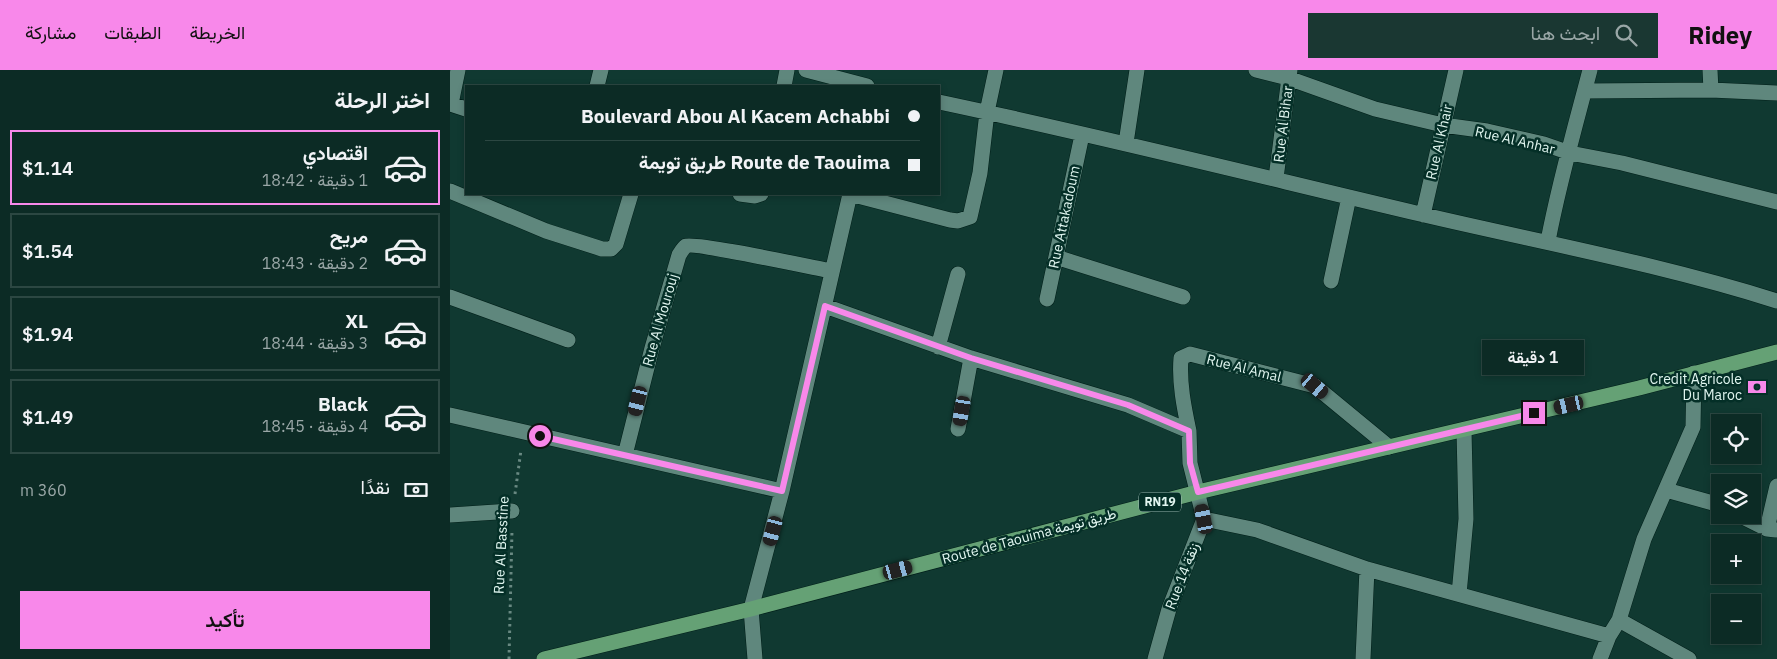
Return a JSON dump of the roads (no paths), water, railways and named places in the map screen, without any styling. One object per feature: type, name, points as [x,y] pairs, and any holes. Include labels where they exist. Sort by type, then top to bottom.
[{"type":"main road","name":"Route de Taouima طريق تويمة","points":[[544,659],[751,609],[1198,492],[1464,430],[1777,352]]},
{"type":"street","points":[[458,70],[451,104],[465,109]]},
{"type":"street","points":[[597,85],[601,70]]},
{"type":"street","points":[[784,85],[787,70]]},
{"type":"street","points":[[806,70],[859,79]]},
{"type":"street","points":[[854,195],[950,220],[970,218],[987,112],[996,70]]},
{"type":"street","points":[[1126,143],[1137,70]]},
{"type":"street","name":"Rue Al Anhar","points":[[1256,70],[1289,74],[1375,109],[1443,125],[1487,131],[1544,144],[1570,154],[1622,163],[1777,202]]},
{"type":"street","name":"Rue Al Khair","points":[[1423,215],[1456,70]]},
{"type":"street","points":[[1548,241],[1558,186],[1570,154],[1578,112],[1590,70]]},
{"type":"street","points":[[1710,70],[1711,90]]},
{"type":"street","name":"Rue Al Bihar","points":[[1276,178],[1289,74]]},
{"type":"street","points":[[1585,90],[1711,90],[1777,93]]},
{"type":"street","points":[[940,102],[1276,178],[1423,215],[1548,241],[1733,287],[1777,301]]},
{"type":"street","name":"Rue Attakadoum","points":[[1047,299],[1082,134]]},
{"type":"street","points":[[450,191],[546,231],[602,249],[611,249],[616,244],[631,195]]},
{"type":"street","points":[[758,658],[751,609],[782,491],[850,195]]},
{"type":"street","points":[[1331,281],[1349,197]]},
{"type":"street","name":"Rue Al Mourouj","points":[[625,455],[652,348],[679,255],[687,246],[716,249],[832,271]]},
{"type":"street","points":[[1056,257],[1183,297]]},
{"type":"street","points":[[938,347],[958,274]]},
{"type":"street","points":[[450,297],[568,340]]},
{"type":"street","points":[[825,306],[971,358],[1128,405],[1188,437],[1190,463],[1204,519],[1257,530],[1367,569],[1609,636]]},
{"type":"street","name":"Rue Al Amal","points":[[1188,437],[1181,368],[1182,358],[1190,354],[1315,386],[1389,447]]},
{"type":"street","points":[[958,429],[971,358]]},
{"type":"street","points":[[1600,659],[1609,636],[1619,620],[1644,539],[1693,427],[1694,373]]},
{"type":"street","points":[[450,415],[782,491]]},
{"type":"street","points":[[1459,594],[1466,519],[1464,430]]},
{"type":"street","points":[[1760,524],[1772,529],[1777,486]]},
{"type":"street","points":[[1666,490],[1711,502]]},
{"type":"street","points":[[450,515],[512,510]]},
{"type":"street","name":"Rue 14 زنقة","points":[[1155,659],[1169,609],[1204,519]]},
{"type":"street","points":[[1363,659],[1367,569]]},
{"type":"street","points":[[1619,620],[1689,659]]},
{"type":"place","name":"Credit Agricole Du Maroc","points":[[1757,387]]}]
